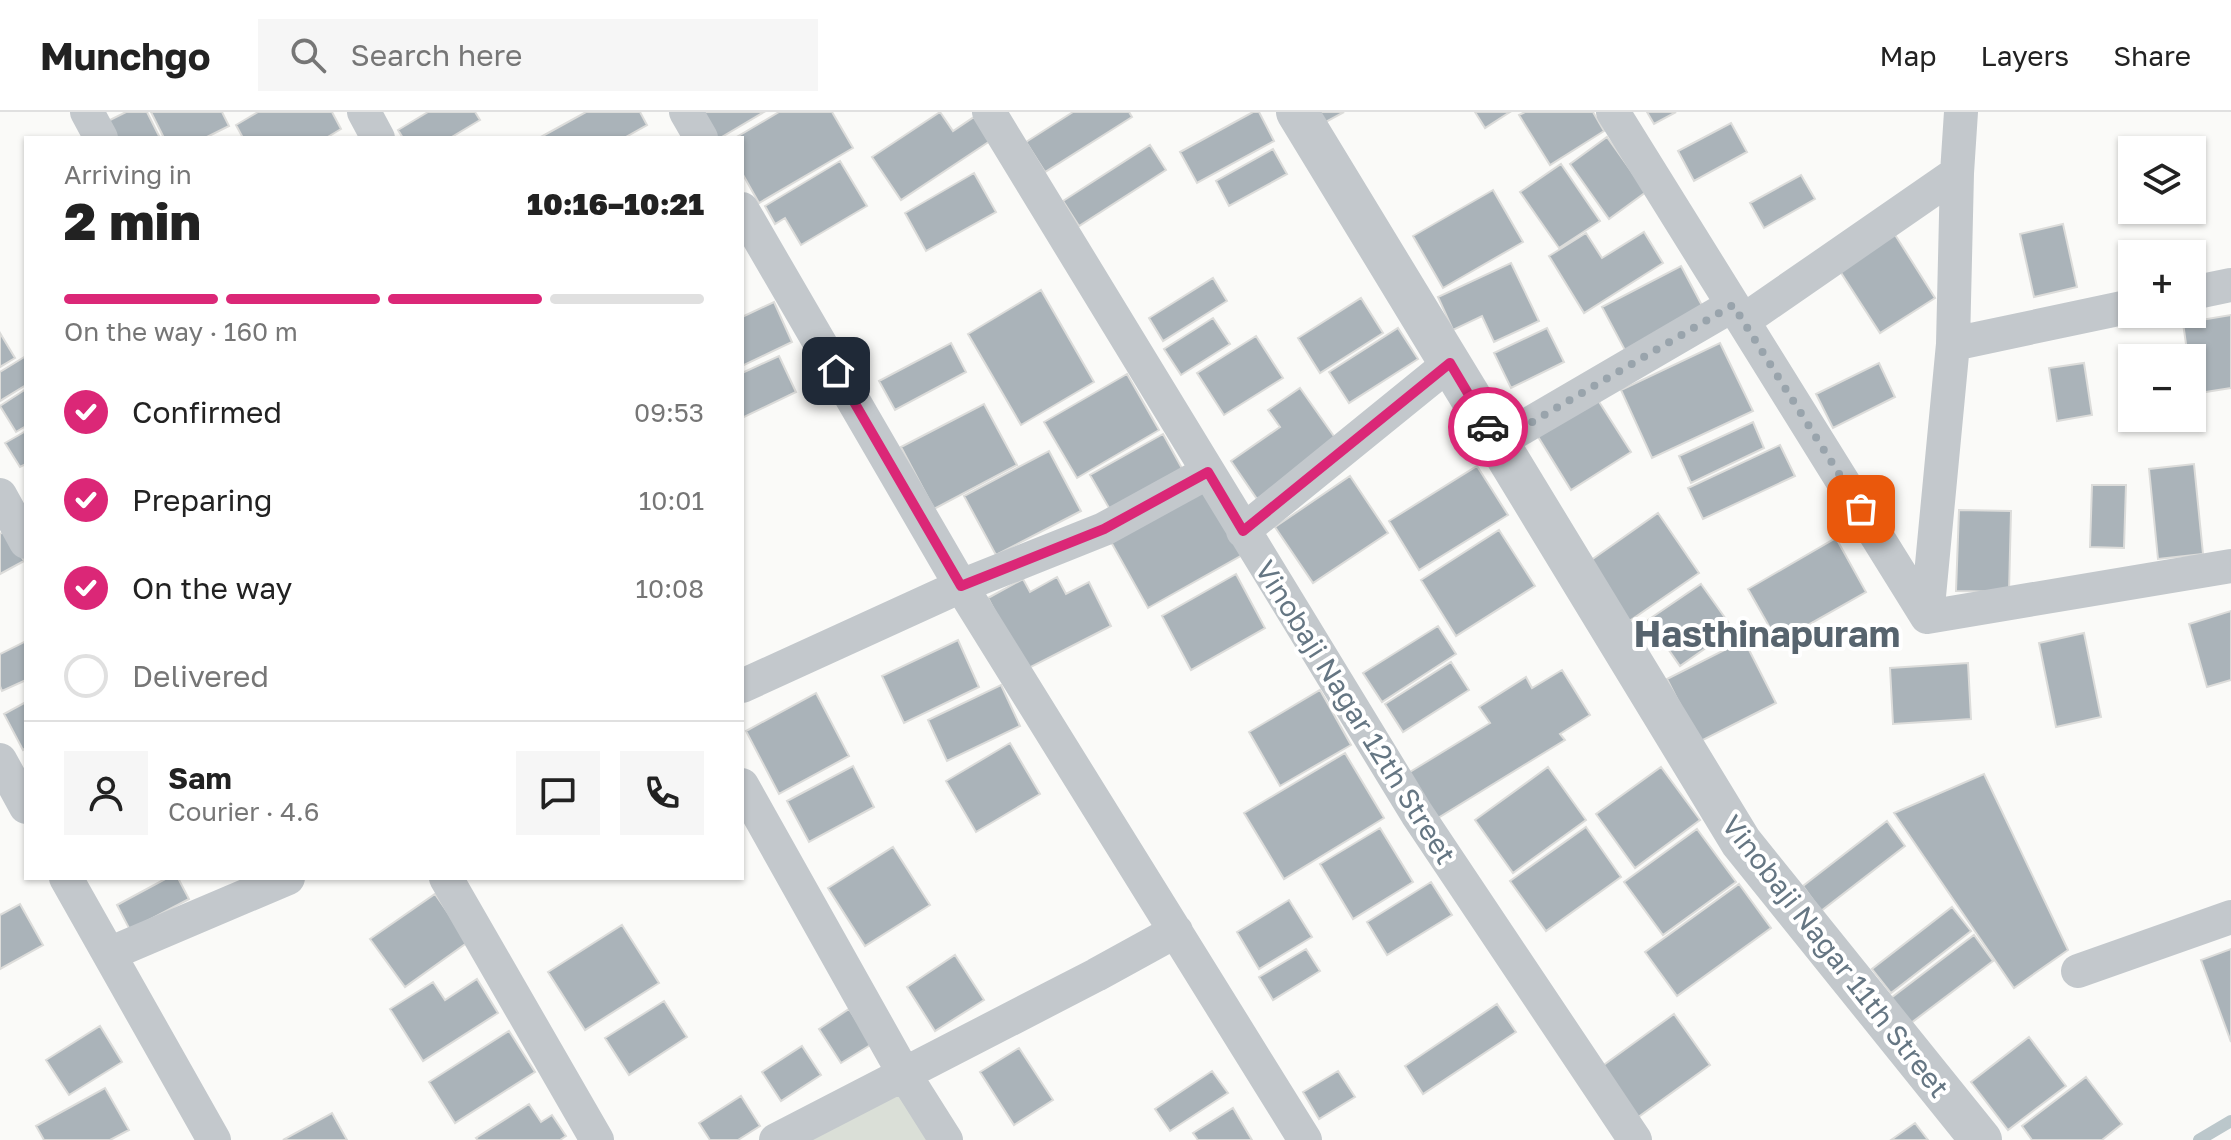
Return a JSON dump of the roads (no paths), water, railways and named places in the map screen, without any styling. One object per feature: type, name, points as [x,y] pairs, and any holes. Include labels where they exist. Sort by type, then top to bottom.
[{"type":"street","points":[[87,112],[100,136]]},
{"type":"street","points":[[364,112],[377,136]]},
{"type":"street","points":[[686,112],[700,136]]},
{"type":"street","name":"Vinobaji Nagar 12th Street","points":[[989,112],[1417,814],[1635,1140]]},
{"type":"street","name":"Vinobaji Nagar 11th Street","points":[[1297,112],[1741,842],[1981,1140]]},
{"type":"street","points":[[1613,112],[1927,617]]},
{"type":"street","points":[[1927,617],[1953,344],[1959,143],[1938,112]]},
{"type":"street","points":[[1498,442],[1738,313],[1959,143]]},
{"type":"street","points":[[744,212],[961,586],[1305,1140]]},
{"type":"street","points":[[2206,290],[2231,285]]},
{"type":"street","points":[[1953,344],[2118,309]]},
{"type":"street","points":[[1243,531],[1450,363]]},
{"type":"street","points":[[744,685],[961,586],[1104,529],[1208,472]]},
{"type":"street","points":[[0,495],[24,538]]},
{"type":"street","points":[[1927,617],[2231,566]]},
{"type":"street","points":[[0,760],[24,803]]},
{"type":"street","points":[[744,789],[903,1072],[946,1140]]},
{"type":"street","points":[[67,880],[214,1140]]},
{"type":"street","points":[[109,954],[216,892],[278,880]]},
{"type":"street","points":[[447,880],[597,1140]]},
{"type":"street","points":[[2078,971],[2231,917]]},
{"type":"street","points":[[776,1140],[1176,931]]},
{"type":"waterway","points":[[2199,1140],[2231,1121]]},
{"type":"district","name":"Hasthinapuram","points":[[1767,633]]}]
